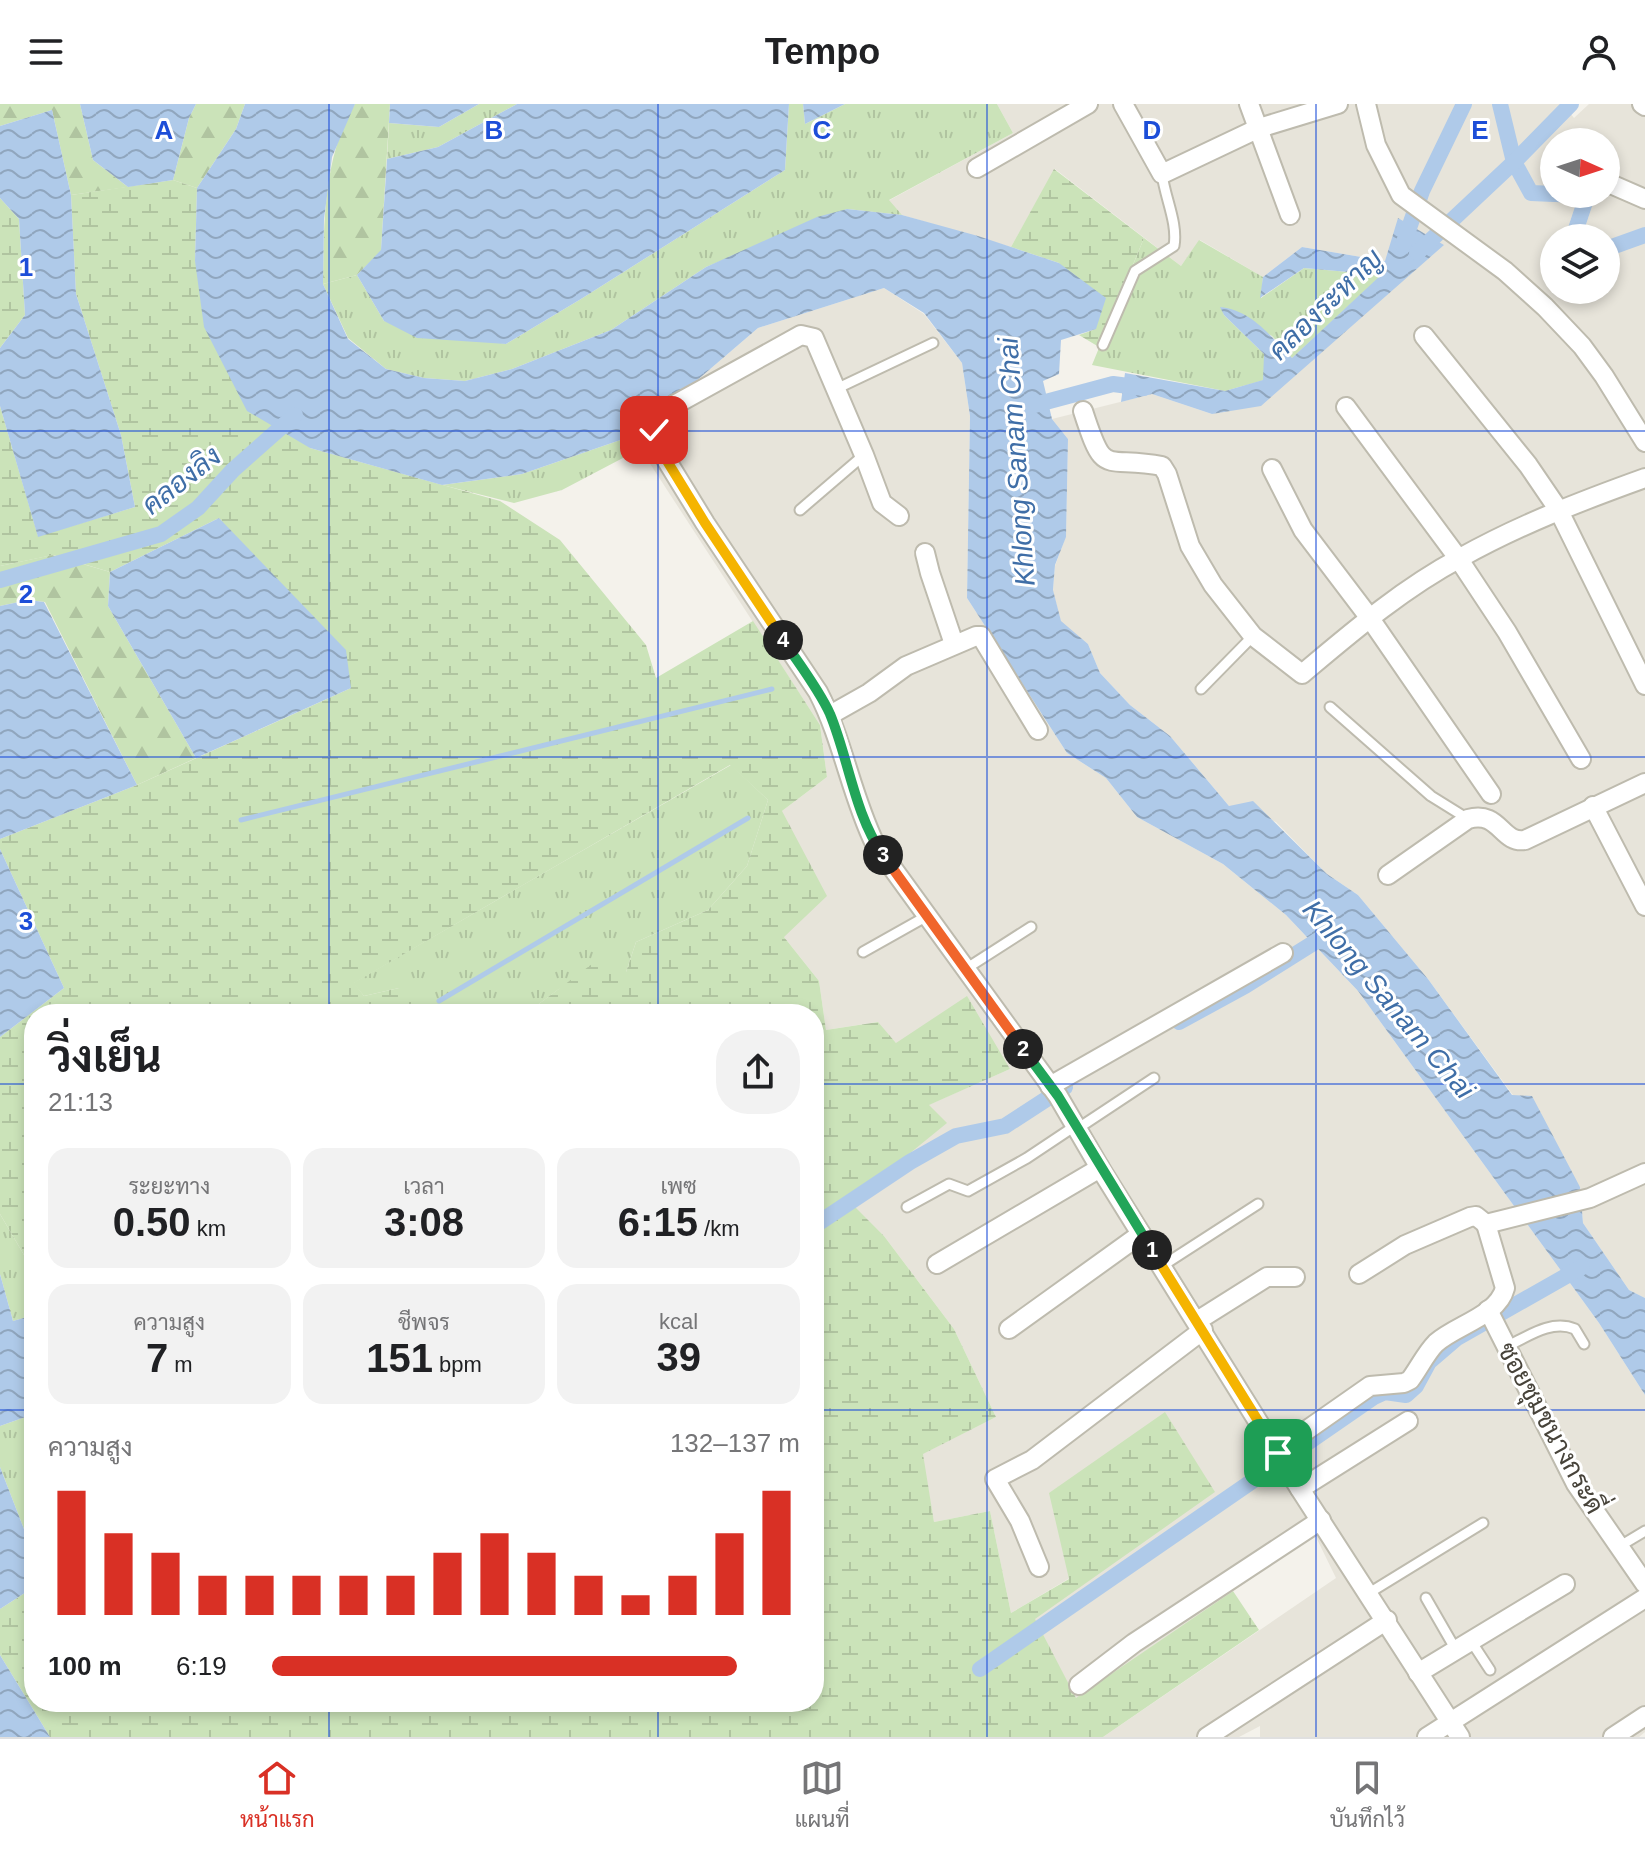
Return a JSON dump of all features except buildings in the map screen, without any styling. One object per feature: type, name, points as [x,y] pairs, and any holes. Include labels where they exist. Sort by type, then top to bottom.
[{"type":"street","points":[[977,168],[1088,104]]},
{"type":"street","points":[[1123,104],[1162,174],[1259,128],[1338,104]]},
{"type":"street","points":[[1249,104],[1290,215]]},
{"type":"street","points":[[1366,104],[1376,145],[1401,195],[1505,271],[1582,346],[1645,442]]},
{"type":"street","points":[[1620,188],[1645,199]]},
{"type":"street","points":[[899,516],[882,503],[814,338],[801,335],[658,414],[654,430],[656,443],[830,715],[865,823],[875,844],[1054,1090],[1300,1489],[1456,1730]]},
{"type":"street","points":[[1424,336],[1528,465],[1558,509],[1645,685]]},
{"type":"street","points":[[1346,407],[1458,558],[1507,632],[1581,759]]},
{"type":"street","points":[[1083,411],[1098,453],[1107,462],[1162,466],[1190,546],[1213,585],[1253,636],[1302,674],[1369,617],[1458,558],[1558,509],[1645,478]]},
{"type":"street","points":[[1272,469],[1303,530],[1369,617],[1491,794]]},
{"type":"street","points":[[925,553],[954,644]]},
{"type":"street","points":[[830,715],[869,693],[906,666],[954,644],[981,636],[1038,730]]},
{"type":"street","points":[[1388,875],[1468,819],[1477,816],[1488,818],[1518,841],[1525,840],[1645,783]]},
{"type":"street","points":[[1593,806],[1645,906]]},
{"type":"street","points":[[1054,1090],[1283,953]]},
{"type":"street","points":[[937,1264],[1100,1168]]},
{"type":"street","points":[[1486,1224],[1590,1198],[1645,1173]]},
{"type":"street","points":[[1280,1456],[1370,1386],[1410,1380],[1429,1350],[1439,1341],[1490,1315],[1505,1288],[1486,1224],[1476,1216],[1405,1245],[1359,1274]]},
{"type":"street","points":[[1009,1329],[1141,1234]]},
{"type":"street","points":[[1039,1567],[1020,1521],[995,1479],[1032,1460],[1200,1325],[1267,1277],[1295,1277]]},
{"type":"street","name":"ซอยชุมชนางกระดี่","points":[[1490,1315],[1576,1484],[1645,1584]]},
{"type":"street","points":[[1300,1489],[1408,1421]]},
{"type":"street","points":[[1079,1685],[1134,1643],[1321,1520]]},
{"type":"street","points":[[1418,1673],[1565,1584]]},
{"type":"street","points":[[1427,1737],[1456,1730],[1645,1598]]},
{"type":"street","points":[[1207,1737],[1387,1620]]},
{"type":"street","points":[[1613,1737],[1645,1716]]},
{"type":"lane","points":[[1103,345],[1135,271],[1174,246],[1176,232],[1162,174]]},
{"type":"lane","points":[[836,389],[933,343]]},
{"type":"lane","points":[[800,510],[864,455]]},
{"type":"lane","points":[[1201,689],[1253,636]]},
{"type":"lane","points":[[1330,707],[1431,796],[1468,819]]},
{"type":"lane","points":[[863,952],[927,916]]},
{"type":"lane","points":[[964,970],[1031,927]]},
{"type":"lane","points":[[907,1207],[949,1184],[968,1191],[1027,1158],[1154,1078]]},
{"type":"lane","points":[[1162,1266],[1258,1204]]},
{"type":"lane","points":[[1506,1347],[1544,1329],[1561,1326],[1575,1329],[1584,1344]]},
{"type":"lane","points":[[1369,1593],[1483,1523]]},
{"type":"lane","points":[[1620,1546],[1645,1531]]},
{"type":"lane","points":[[1426,1598],[1464,1646],[1490,1670]]},
{"type":"shaded area","points":[[997,104],[1563,104],[1574,118],[1589,104],[1645,104],[1645,1298],[1629,1290],[1583,1223],[1580,1187],[1428,979],[1358,895],[1327,874],[1276,822],[1229,806],[1170,736],[1130,705],[1100,673],[1088,644],[1061,622],[1053,591],[1055,566],[1066,536],[1068,439],[1052,419],[1152,394],[1212,414],[1385,261],[1302,247],[1263,277],[1200,240],[1181,266],[1055,169],[1011,247],[902,215],[888,201],[1013,133]]},
{"type":"shaded area","points":[[884,288],[924,314],[962,363],[970,416],[967,598],[1067,753],[1106,778],[1137,817],[1223,864],[1286,915],[1358,991],[1599,1323],[1645,1395],[1645,1732],[1639,1737],[1260,1737],[1260,1726],[1239,1737],[1103,1737],[1336,1578],[1315,1535],[1076,1699],[1034,1618],[1214,1492],[1011,1613],[990,1511],[934,1522],[922,1454],[996,1417],[954,1329],[884,1236],[849,1202],[946,1123],[928,1105],[1010,1069],[896,1043],[877,1022],[826,1030],[819,981],[784,937],[782,811],[827,777],[820,725],[632,436],[758,328]]},
{"type":"green space","points":[[0,104],[80,104],[93,160],[128,187],[71,195],[52,110],[0,126]]},
{"type":"green space","points":[[196,104],[245,104],[236,129],[197,188],[173,180],[189,118]]},
{"type":"green space","points":[[355,104],[390,104],[381,251],[357,275],[323,284],[325,214],[331,168],[344,124]]},
{"type":"green space","points":[[479,104],[517,104],[438,147],[387,159],[389,123],[439,127]]},
{"type":"green space","points":[[789,104],[803,104],[805,124],[845,104],[997,104],[1013,133],[889,200],[902,215],[847,209],[706,267],[611,330],[512,369],[465,381],[424,378],[386,369],[348,338],[323,284],[357,275],[384,321],[506,344],[785,170]]},
{"type":"green space","points":[[1054,169],[1144,238],[1099,347],[1079,335],[1096,329],[1059,263],[1011,247]]},
{"type":"green space","points":[[173,180],[197,188],[195,261],[310,448],[500,501],[560,540],[646,645],[656,678],[753,621],[820,725],[827,777],[782,811],[827,896],[784,937],[819,981],[822,1004],[539,1004],[596,961],[626,972],[636,942],[708,910],[747,866],[768,800],[730,765],[354,983],[364,996],[399,988],[418,989],[418,1004],[43,1004],[64,988],[0,849],[0,839],[137,785],[351,688],[219,518],[110,572],[53,555],[0,566],[0,406],[38,536],[135,507],[121,435],[76,294],[71,195]]},
{"type":"green space","points":[[0,198],[19,219],[25,315],[0,348]]},
{"type":"green space","points":[[1144,238],[1181,266],[1199,240],[1263,277],[1261,298],[1304,268],[1382,275],[1292,358],[1272,336],[1221,307],[1224,315],[1264,354],[1264,380],[1225,391],[1092,365]]},
{"type":"green space","points":[[632,436],[640,449],[562,490],[514,503],[442,485],[522,474]]},
{"type":"green space","points":[[52,555],[110,572],[108,606],[196,758],[137,785],[45,602],[28,600],[0,606],[0,566]]},
{"type":"green space","points":[[731,765],[768,800],[747,866],[708,910],[636,942],[626,972],[559,989],[539,1004],[418,1004],[399,988],[364,996],[353,983]]},
{"type":"green space","points":[[967,996],[1010,1069],[929,1105],[947,1123],[850,1202],[884,1236],[954,1329],[996,1417],[923,1454],[934,1522],[990,1511],[1011,1613],[1069,1579],[1049,1493],[1165,1412],[1215,1492],[1035,1619],[1076,1698],[1233,1591],[1259,1630],[1103,1737],[50,1737],[35,1712],[824,1712],[824,1016],[826,1030],[878,1022],[896,1043]]},
{"type":"green space","points":[[24,1019],[24,1255],[0,1214],[0,1037]]},
{"type":"green space","points":[[0,1214],[24,1255],[24,1318],[13,1321],[0,1274]]},
{"type":"green space","points":[[24,1418],[24,1529],[0,1467],[0,1426]]},
{"type":"green space","points":[[24,1593],[24,1694],[0,1655],[0,1609]]},
{"type":"water","points":[[80,104],[196,104],[189,118],[173,180],[128,187],[93,160]]},
{"type":"water","name":"Khlong Sanam Chai","points":[[245,104],[355,104],[332,157],[324,219],[323,284],[348,339],[386,369],[424,378],[465,381],[512,369],[611,330],[706,267],[817,217],[847,209],[902,215],[1059,263],[1106,298],[1096,329],[1061,340],[1059,374],[1043,381],[1052,419],[1068,439],[1066,537],[1055,565],[1053,590],[1061,621],[1088,644],[1100,673],[1130,705],[1170,736],[1229,806],[1253,801],[1327,874],[1358,895],[1428,979],[1512,1095],[1532,1096],[1580,1187],[1583,1223],[1629,1290],[1645,1298],[1645,1395],[1599,1323],[1358,991],[1286,915],[1223,864],[1137,817],[1106,778],[1067,753],[967,598],[970,416],[962,363],[924,313],[884,288],[758,328],[632,436],[522,474],[442,485],[310,448],[247,411],[204,327],[195,261],[197,188],[236,129]]},
{"type":"water","points":[[390,104],[479,104],[439,127],[389,123]]},
{"type":"water","points":[[517,104],[789,104],[785,170],[506,344],[417,338],[384,321],[357,275],[381,250],[387,159],[438,147]]},
{"type":"water","points":[[803,104],[845,104],[805,124]]},
{"type":"water","points":[[52,110],[71,195],[76,294],[121,435],[135,507],[38,537],[0,406],[0,348],[25,315],[19,219],[0,198],[0,126]]},
{"type":"water","points":[[1398,218],[1444,245],[1261,406],[1212,414],[1152,394],[1121,402],[1125,373],[1225,391],[1263,380],[1264,354],[1224,315],[1220,307],[1251,319],[1292,358],[1381,275],[1304,268],[1260,298],[1263,277],[1302,247],[1385,261]]},
{"type":"water","points":[[219,518],[346,650],[351,688],[196,758],[108,606],[110,572]]},
{"type":"water","points":[[28,600],[44,602],[137,785],[0,839],[0,606]]},
{"type":"water","points":[[0,849],[64,988],[43,1004],[24,1004],[24,1019],[0,1037]]},
{"type":"water","points":[[0,1274],[13,1321],[24,1318],[24,1418],[0,1426]]},
{"type":"water","points":[[0,1467],[24,1529],[24,1593],[0,1609]]},
{"type":"water","points":[[0,1655],[24,1694],[24,1712],[35,1712],[50,1737],[0,1737]]},
{"type":"waterway","points":[[1403,245],[1422,191],[1464,104]]},
{"type":"waterway","name":"คลองระหาญ","points":[[1500,104],[1514,162],[1531,193],[1540,193]]},
{"type":"waterway","name":"คลองระหาญ","points":[[1417,253],[1571,104]]},
{"type":"waterway","points":[[1578,224],[1583,208]]},
{"type":"waterway","points":[[1620,244],[1645,235]]},
{"type":"waterway","name":"คลองระหาญ","points":[[1027,407],[1113,384],[1144,388]]},
{"type":"waterway","name":"คลองลิง","points":[[0,580],[161,534],[198,508],[233,470],[295,415]]},
{"type":"waterway","points":[[241,820],[772,689]]},
{"type":"waterway","points":[[439,1001],[748,818]]},
{"type":"waterway","name":"Khlong Sanam Chai","points":[[1179,1022],[1245,986],[1331,932]]},
{"type":"waterway","points":[[824,1219],[910,1162],[956,1136],[1005,1126],[1065,1087]]},
{"type":"waterway","points":[[980,1669],[1374,1397],[1385,1392],[1406,1395],[1416,1386],[1429,1362],[1457,1338],[1582,1267]]},
{"type":"route","points":[[654,430],[656,443],[705,523],[818,692],[830,715],[865,823],[875,844],[1058,1096],[1278,1453]]}]
